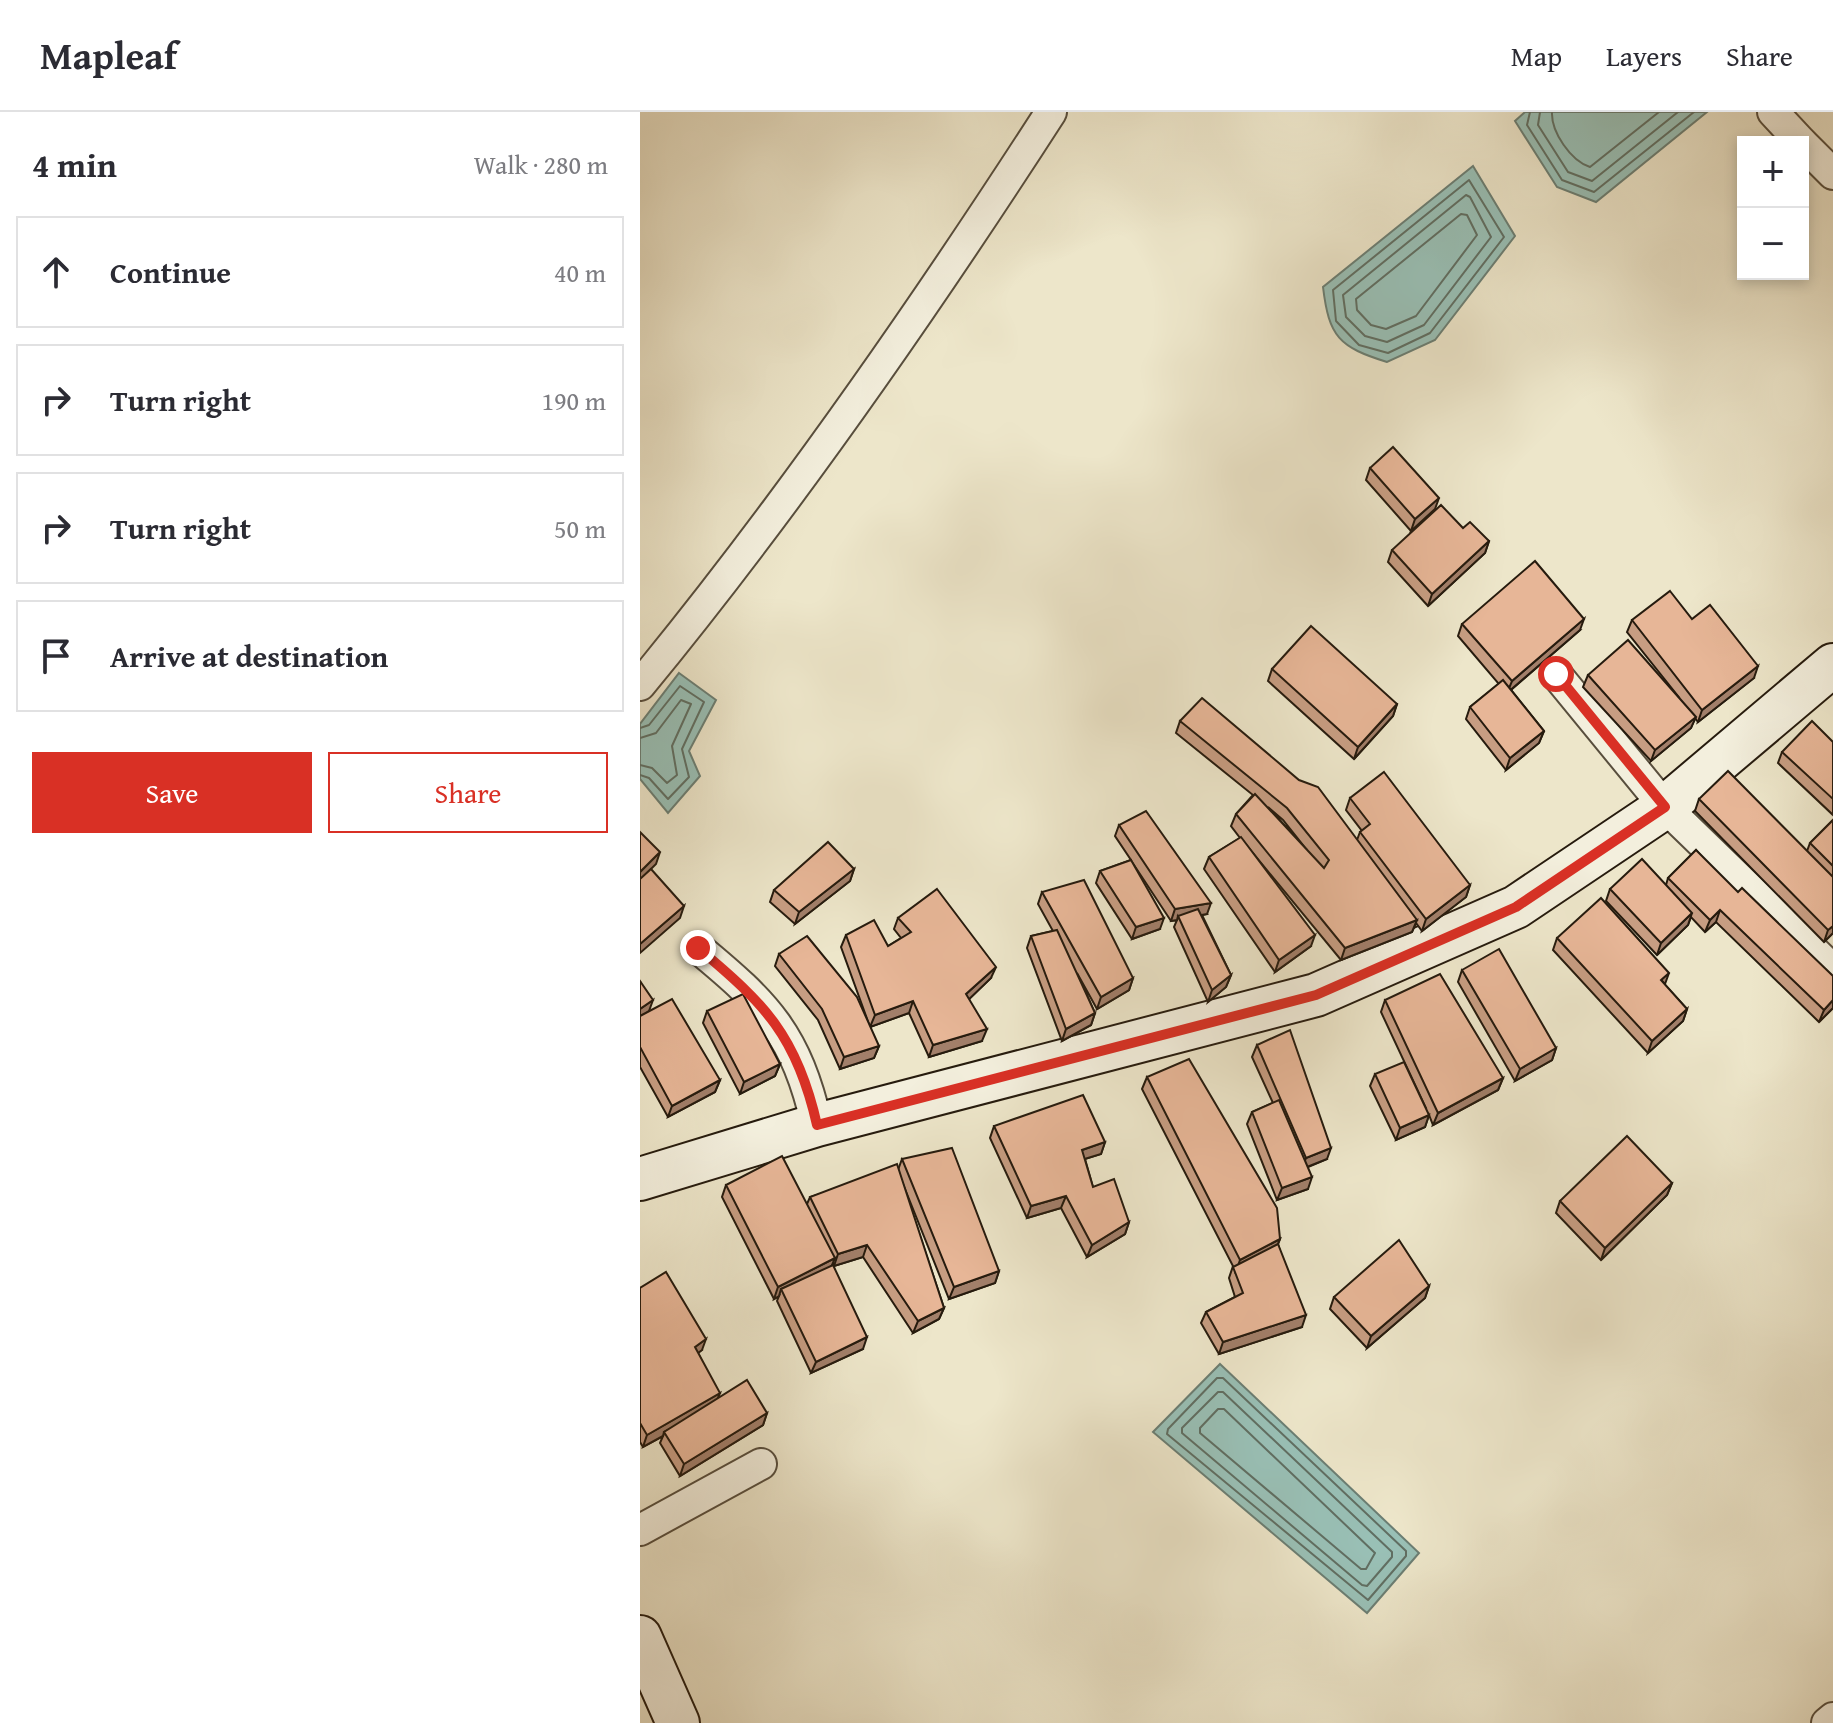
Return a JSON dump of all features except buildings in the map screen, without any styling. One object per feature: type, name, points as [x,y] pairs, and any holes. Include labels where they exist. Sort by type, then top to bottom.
[{"type":"street","points":[[640,685],[722,585],[915,313],[1051,112]]},
{"type":"street","points":[[1773,112],[1795,136]]},
{"type":"street","points":[[1809,150],[1833,174]]},
{"type":"street","points":[[640,1179],[817,1125],[1316,995],[1516,907],[1665,807],[1833,665]]},
{"type":"street","points":[[1556,674],[1665,807],[1833,970]]},
{"type":"street","points":[[698,948],[750,991],[778,1023],[798,1064],[817,1125]]},
{"type":"street","points":[[640,1530],[761,1464]]},
{"type":"street","points":[[640,1637],[678,1723]]},
{"type":"street","points":[[1827,1723],[1833,1718]]},
{"type":"water","points":[[1525,112],[1707,112],[1596,202],[1557,187],[1515,121]]},
{"type":"water","points":[[1473,166],[1515,236],[1435,340],[1387,362],[1347,345],[1333,329],[1323,287]]},
{"type":"water","points":[[679,673],[716,700],[689,751],[700,776],[668,813],[640,779],[640,724]]},
{"type":"water","points":[[1220,1364],[1419,1553],[1367,1613],[1153,1432]]},
{"type":"route","points":[[698,948],[750,991],[778,1023],[798,1064],[817,1125],[1316,995],[1516,907],[1665,807],[1556,674]]}]
